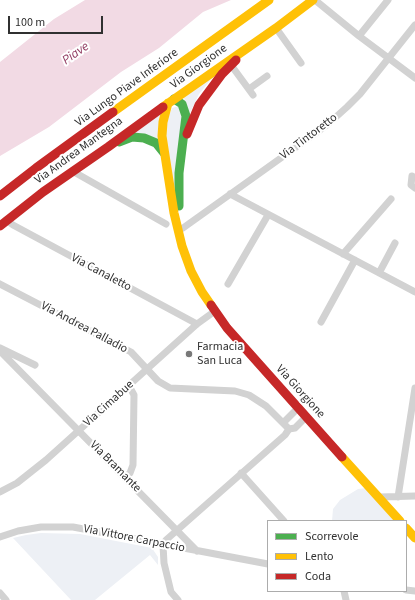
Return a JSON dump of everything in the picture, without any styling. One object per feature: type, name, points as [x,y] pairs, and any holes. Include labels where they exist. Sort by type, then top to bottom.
[{"type":"main road","name":"Via Lungo Piave Inferiore","points":[[0,196],[36,168],[269,0]]},
{"type":"main road","name":"Via Giorgione","points":[[314,0],[171,101],[163,122],[162,136],[165,156],[182,246],[191,271],[202,292],[227,328],[399,520]]},
{"type":"main road","name":"Via Giorgione","points":[[181,158],[190,126],[199,105],[222,74],[249,47]]},
{"type":"main road","name":"Via Giorgione","points":[[171,101],[182,104],[186,116],[178,198],[191,271]]},
{"type":"main road","name":"Via Andrea Mantegna","points":[[3,223],[43,192],[74,172],[171,101]]},
{"type":"main road","points":[[108,147],[132,137],[139,137],[149,139],[156,143],[165,156]]},
{"type":"main road","points":[[407,529],[415,538]]},
{"type":"street","points":[[314,0],[415,78]]},
{"type":"street","points":[[359,36],[388,0]]},
{"type":"street","name":"Via Tintoretto","points":[[183,228],[327,124],[347,107],[360,94],[415,25]]},
{"type":"street","points":[[276,28],[301,63]]},
{"type":"street","name":"Via Giorgione","points":[[232,65],[251,92],[267,76]]},
{"type":"street","points":[[74,172],[166,224]]},
{"type":"street","points":[[412,176],[412,185],[415,188]]},
{"type":"street","points":[[230,194],[415,292]]},
{"type":"street","points":[[343,254],[391,199]]},
{"type":"street","points":[[228,284],[268,215]]},
{"type":"street","name":"Via Canaletto","points":[[3,223],[13,225],[197,324]]},
{"type":"street","points":[[379,273],[395,243]]},
{"type":"street","points":[[321,322],[355,260]]},
{"type":"street","name":"Via Andrea Palladio","points":[[0,284],[131,352],[158,381],[170,388],[235,391],[249,395],[266,406],[284,423],[289,430]]},
{"type":"street","name":"Via Cimabue","points":[[0,492],[26,477],[197,324],[215,311]]},
{"type":"street","points":[[0,349],[35,365]]},
{"type":"street","name":"Via Bramante","points":[[0,349],[197,551]]},
{"type":"street","points":[[126,477],[130,473],[133,465],[134,395],[129,386]]},
{"type":"street","points":[[398,497],[415,388]]},
{"type":"street","points":[[284,423],[298,408]]},
{"type":"street","points":[[178,600],[171,592],[166,576],[163,545],[166,540],[289,430],[295,428],[306,417]]},
{"type":"street","points":[[242,473],[283,520]]},
{"type":"street","points":[[380,497],[415,496]]},
{"type":"street","name":"Via Vittore Carpaccio","points":[[0,537],[18,531],[41,527],[66,527],[95,531],[267,564]]},
{"type":"street","points":[[0,593],[6,600]]},
{"type":"shaded area","points":[[213,77],[199,94],[189,115],[183,96]]},
{"type":"shaded area","points":[[179,106],[182,112],[174,190],[164,130],[172,108]]},
{"type":"shaded area","points":[[162,111],[161,145],[128,135]]},
{"type":"shaded area","points":[[366,488],[393,520],[332,520],[333,509],[340,500],[358,489]]},
{"type":"shaded area","points":[[41,533],[80,534],[152,548],[158,557],[158,565],[150,555],[95,600],[71,600],[13,538]]},
{"type":"water","name":"Piave","points":[[85,0],[231,0],[203,12],[159,48],[121,72],[49,127],[0,156],[0,62],[54,19]]},
{"type":"traffic: fast","points":[[174,99],[182,104],[186,116],[179,173],[179,206]]},
{"type":"traffic: fast","points":[[119,142],[132,137],[144,138],[156,143],[164,153]]},
{"type":"traffic: slow","points":[[113,112],[269,0]]},
{"type":"traffic: slow","points":[[163,107],[276,28],[313,0]]},
{"type":"traffic: slow","points":[[168,103],[163,122],[162,136],[174,213],[182,246],[191,271],[211,305]]},
{"type":"traffic: slow","points":[[342,457],[399,520]]},
{"type":"traffic: slow","points":[[407,529],[415,538]]},
{"type":"traffic: jam","points":[[187,134],[199,105],[222,74],[236,60]]},
{"type":"traffic: jam","points":[[0,226],[43,192],[163,107]]},
{"type":"traffic: jam","points":[[0,196],[113,112]]},
{"type":"traffic: jam","points":[[211,305],[227,328],[342,457]]},
{"type":"place","name":"Farmacia San Luca","points":[[189,354]]}]
